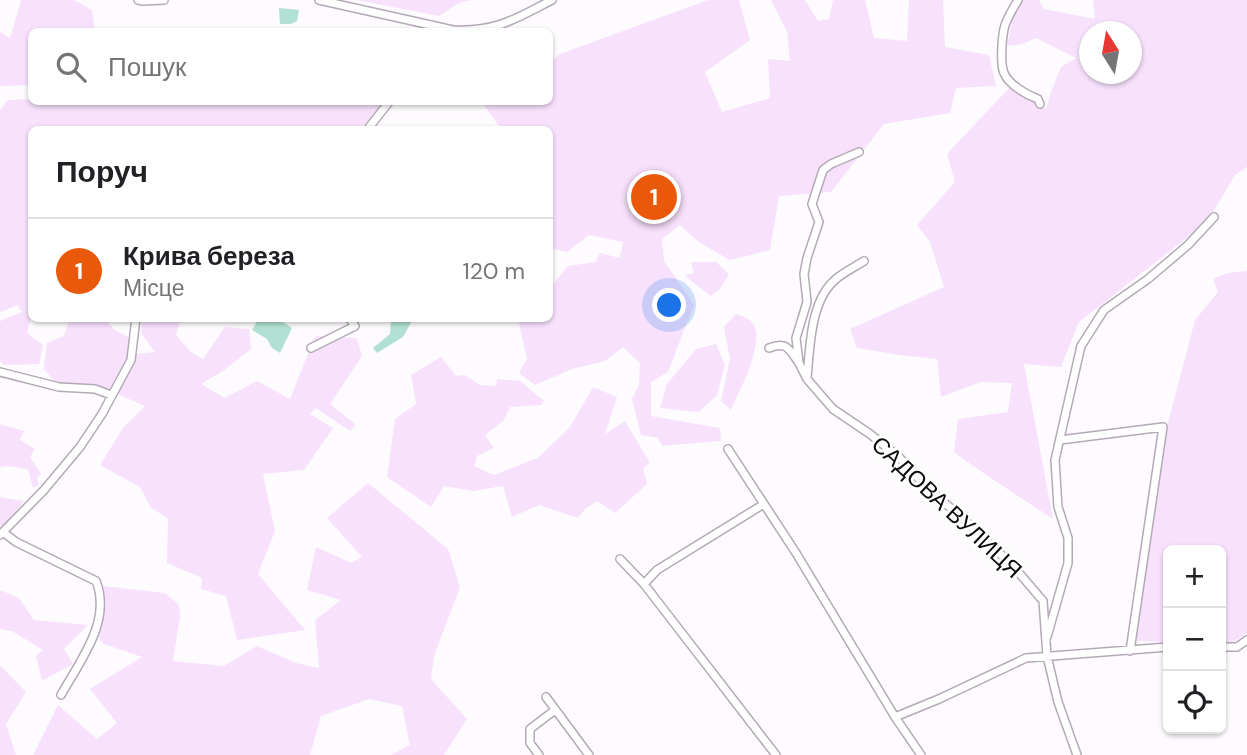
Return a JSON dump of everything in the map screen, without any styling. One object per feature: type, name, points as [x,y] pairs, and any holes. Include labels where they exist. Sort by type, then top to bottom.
[{"type":"street","points":[[138,0],[164,0]]},
{"type":"street","points":[[319,0],[439,28]]},
{"type":"street","points":[[487,28],[505,24],[552,0]]},
{"type":"street","points":[[1018,0],[1004,29],[1003,70],[1006,77],[1038,99],[1040,104]]},
{"type":"street","points":[[370,126],[387,105]]},
{"type":"street","points":[[799,363],[796,338],[807,302],[804,274],[819,222],[812,204],[823,170],[859,152]]},
{"type":"street","points":[[1046,640],[1068,563],[1068,538],[1058,507],[1055,460],[1080,346],[1104,310],[1148,279],[1188,245],[1214,217]]},
{"type":"street","points":[[807,379],[814,319],[824,293],[835,279],[864,261]]},
{"type":"street","points":[[61,695],[92,639],[102,604],[99,587],[96,581],[1,534],[44,490],[102,414],[131,360],[136,322]]},
{"type":"street","points":[[311,348],[355,326],[352,322]]},
{"type":"street","points":[[769,348],[787,346],[799,363]]},
{"type":"street","name":"САДОВА ВУЛИЦЯ","points":[[799,363],[807,379],[833,409],[900,458],[925,486],[978,531],[1043,601]]},
{"type":"street","points":[[0,372],[59,387],[95,389],[111,395]]},
{"type":"street","points":[[1060,440],[1163,427],[1130,651]]},
{"type":"street","points":[[728,449],[921,755]]},
{"type":"street","points":[[644,584],[657,570],[764,504]]},
{"type":"street","points":[[620,559],[644,584],[776,755]]},
{"type":"street","points":[[1058,601],[1043,601],[1047,656],[1058,702],[1077,755]]},
{"type":"street","points":[[1226,646],[1237,647],[1247,640]]},
{"type":"street","points":[[895,717],[1026,658],[1163,648]]},
{"type":"street","points":[[546,697],[589,755]]},
{"type":"street","points":[[540,755],[530,743],[530,729],[555,710]]},
{"type":"shaded area","points":[[21,0],[74,0],[92,10],[95,28],[28,28],[28,85],[0,86],[0,32],[10,38]]},
{"type":"shaded area","points":[[357,0],[471,0],[459,3],[439,16]]},
{"type":"shaded area","points":[[708,0],[739,0],[750,40],[705,72],[722,112],[770,98],[768,59],[790,61],[787,32],[771,0],[805,0],[818,21],[829,19],[833,0],[865,0],[874,38],[907,41],[909,0],[943,0],[945,47],[989,55],[996,86],[956,88],[950,113],[884,124],[831,192],[779,196],[770,250],[730,260],[700,243],[680,225],[662,239],[664,261],[694,305],[668,372],[651,382],[651,416],[720,428],[721,441],[662,446],[658,438],[641,435],[632,399],[639,385],[640,363],[623,347],[605,361],[572,369],[535,385],[519,373],[527,359],[519,323],[553,322],[553,284],[568,266],[595,262],[600,253],[620,258],[623,242],[589,235],[567,252],[553,249],[553,126],[499,126],[484,105],[553,105],[553,60],[560,54]]},
{"type":"shaded area","points":[[1022,0],[1039,0],[1044,9],[1095,19],[1093,0],[1247,0],[1247,167],[1235,175],[1207,222],[1079,322],[1061,367],[1024,364],[1053,519],[954,452],[958,419],[1008,412],[1012,383],[981,382],[941,397],[937,359],[857,348],[850,329],[944,287],[930,242],[917,225],[955,182],[947,154],[1010,87],[1046,109],[1061,67],[1076,58],[1036,38],[1023,44],[1007,46],[1012,21]]},
{"type":"shaded area","points":[[279,8],[299,10],[297,21],[280,24]]},
{"type":"shaded area","points":[[28,99],[28,105],[383,105],[363,126],[28,126],[30,322],[27,333],[43,345],[39,364],[4,365],[0,361],[0,321],[22,312],[18,305],[0,312],[0,110],[8,100]]},
{"type":"shaded area","points":[[691,262],[716,262],[729,274],[720,289],[711,296],[685,275],[694,273]]},
{"type":"shaded area","points":[[1247,271],[1247,633],[1233,642],[1226,642],[1226,545],[1163,545],[1163,642],[1136,641],[1165,434],[1195,320],[1218,292],[1213,279],[1228,273]]},
{"type":"shaded area","points":[[736,314],[751,321],[756,340],[750,365],[731,410],[721,401],[730,359],[724,327]]},
{"type":"shaded area","points":[[69,322],[108,322],[113,329],[130,338],[126,361],[109,390],[56,383],[44,369],[47,343],[64,336]]},
{"type":"shaded area","points":[[142,322],[180,322],[176,335],[191,352],[203,359],[225,327],[249,329],[251,349],[201,384],[225,398],[257,381],[290,399],[315,336],[357,338],[362,356],[330,404],[356,425],[350,431],[316,408],[310,414],[333,428],[304,470],[263,474],[275,531],[258,574],[305,630],[237,640],[226,596],[201,589],[202,578],[167,563],[168,518],[151,508],[140,487],[100,465],[123,428],[145,406],[115,393],[135,354],[155,352],[141,333]]},
{"type":"shaded area","points":[[257,322],[283,322],[292,328],[280,353],[272,348],[267,339],[252,330]]},
{"type":"shaded area","points":[[391,322],[411,322],[403,337],[377,353],[373,348],[390,334]]},
{"type":"shaded area","points":[[716,344],[725,365],[717,395],[699,412],[660,408],[667,384],[696,349]]},
{"type":"shaded area","points":[[441,357],[456,376],[465,375],[480,385],[496,386],[497,379],[520,381],[544,401],[541,405],[510,407],[504,420],[485,435],[494,448],[477,456],[474,466],[494,475],[538,458],[570,427],[593,387],[617,397],[605,434],[625,421],[650,463],[643,468],[647,484],[615,513],[597,501],[578,518],[539,505],[512,517],[503,486],[473,491],[444,486],[431,507],[387,477],[395,419],[416,404],[411,375]]},
{"type":"shaded area","points":[[0,424],[24,431],[20,440],[35,449],[30,457],[41,474],[37,478],[39,485],[33,488],[28,469],[0,467]]},
{"type":"shaded area","points":[[368,483],[448,549],[460,587],[434,656],[431,679],[467,719],[444,755],[391,755],[410,745],[402,706],[369,699],[321,716],[310,755],[33,755],[58,705],[97,739],[117,723],[90,689],[142,657],[104,644],[96,635],[106,606],[103,586],[165,593],[179,605],[180,617],[173,661],[224,666],[257,646],[296,663],[319,668],[315,620],[341,600],[307,590],[316,547],[351,563],[362,557],[327,518]]},
{"type":"shaded area","points":[[0,497],[24,501],[3,528],[0,524]]},
{"type":"shaded area","points":[[0,590],[19,598],[34,620],[88,625],[64,649],[73,664],[42,681],[36,656],[43,650],[12,631],[0,629]]},
{"type":"shaded area","points":[[0,665],[26,692],[6,724],[16,755],[0,755]]},
{"type":"place","name":"Крива береза","points":[[654,197]]}]
